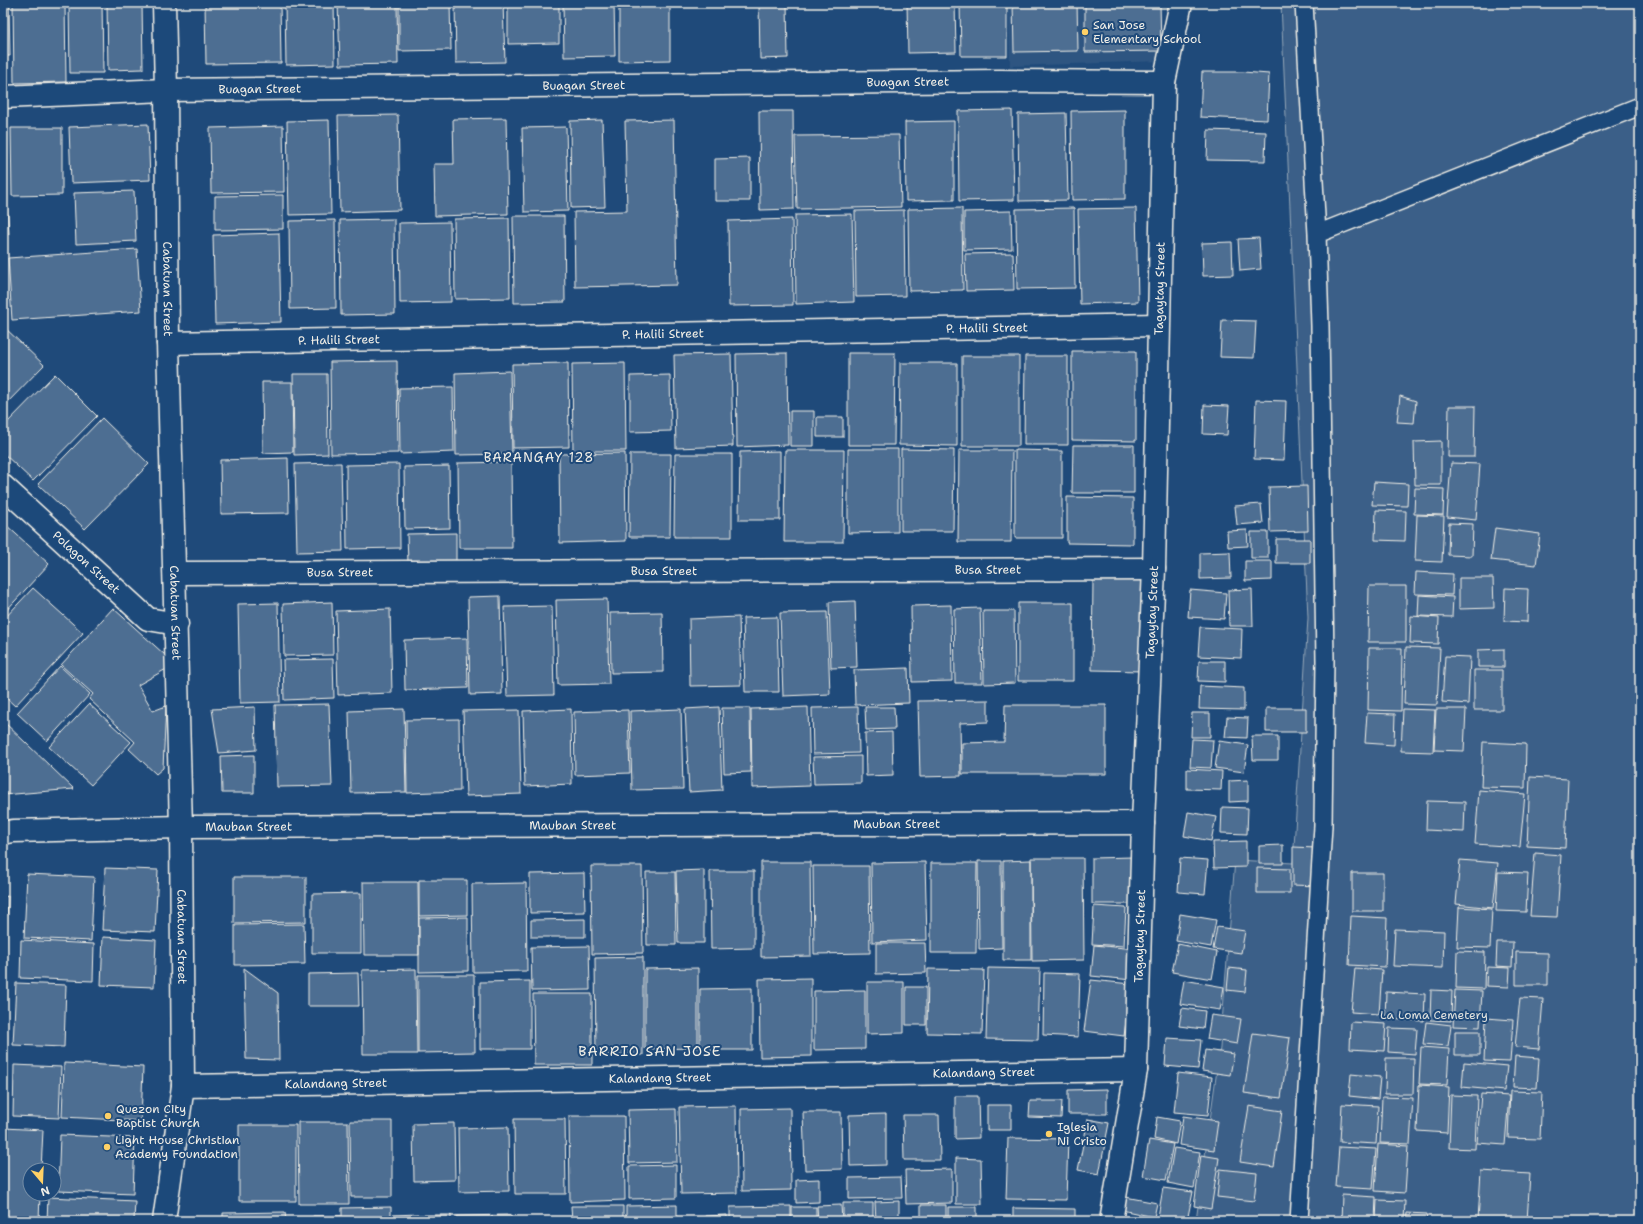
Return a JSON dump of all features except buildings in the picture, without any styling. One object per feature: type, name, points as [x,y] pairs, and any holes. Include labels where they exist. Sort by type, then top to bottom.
[{"type":"street","name":"Cabatuan Street","points":[[164,3],[168,343],[177,624],[181,827],[183,1086],[164,1221]]},
{"type":"street","name":"Tagaytay Street","points":[[1111,1221],[1136,1070],[1143,823],[1154,570],[1164,82],[1181,3]]},
{"type":"street","name":"Buagan Street","points":[[3,97],[166,90],[1000,81],[1164,82]]},
{"type":"street","name":"P. Halili Street","points":[[168,343],[1158,326]]},
{"type":"street","name":"Polagon Street","points":[[3,486],[148,619],[177,624]]},
{"type":"street","name":"Busa Street","points":[[175,572],[1154,570]]},
{"type":"street","name":"Mauban Street","points":[[3,833],[13,831],[181,827],[1143,823]]},
{"type":"street","name":"Kalandang Street","points":[[183,1086],[1136,1070]]},
{"type":"lane","points":[[1299,1221],[1323,826],[1325,662],[1317,234],[1304,3]]},
{"type":"lane","points":[[1317,234],[1640,106]]},
{"type":"shaded area","name":"San Jose Elementary School","points":[[1008,3],[1161,3],[1162,61],[1010,66]]},
{"type":"green space","name":"La Loma Cemetery","points":[[1281,3],[1640,3],[1640,1221],[1196,1221],[1220,1048],[1235,860],[1293,863],[1308,618]]},
{"type":"place","name":"San Jose Elementary School","points":[[1085,32]]},
{"type":"place","name":"Quezon City Baptist Church","points":[[108,1116]]},
{"type":"place","name":"Iglesia Ni Cristo","points":[[1049,1134]]},
{"type":"place","name":"Light House Christian Academy Foundation","points":[[107,1147]]},
{"type":"district","name":"BARANGAY 128","points":[[539,457]]},
{"type":"district","name":"BARRIO SAN JOSE","points":[[650,1051]]}]
